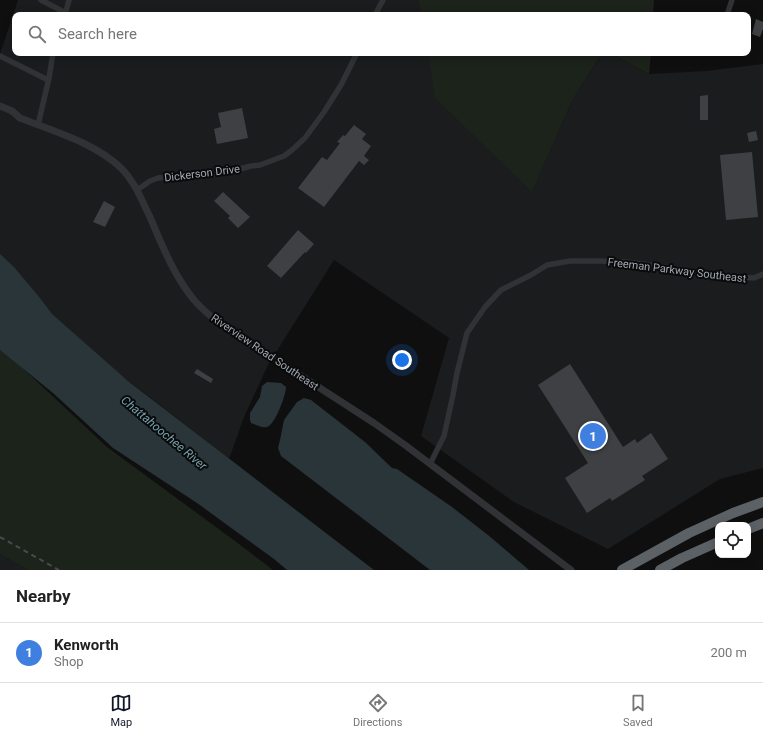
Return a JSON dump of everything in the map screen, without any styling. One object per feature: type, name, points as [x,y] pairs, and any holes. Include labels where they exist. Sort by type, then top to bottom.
[{"type":"highway","points":[[622,570],[689,533],[733,513],[763,502]]},
{"type":"highway","points":[[751,528],[763,523]]},
{"type":"highway","points":[[660,570],[715,543]]},
{"type":"street","points":[[41,0],[62,12]]},
{"type":"street","points":[[66,12],[70,0]]},
{"type":"street","points":[[376,12],[382,0]]},
{"type":"street","points":[[728,12],[732,0]]},
{"type":"street","points":[[0,56],[48,80]]},
{"type":"street","points":[[38,125],[52,56]]},
{"type":"street","name":"Dickerson Drive","points":[[137,190],[150,180],[158,178],[170,176],[187,177],[207,175],[260,165],[284,156],[305,138],[324,112],[341,85],[356,56]]},
{"type":"street","name":"Riverview Road Southeast","points":[[0,106],[12,111],[20,118],[88,146],[109,158],[120,167],[129,177],[137,190],[168,257],[184,287],[207,313],[233,332],[374,423],[571,570]]},
{"type":"street","name":"Freeman Parkway Southeast","points":[[430,464],[444,436],[467,333],[485,307],[501,290],[547,265],[570,261],[627,262],[737,277],[754,278],[763,274]]},
{"type":"shaded area","points":[[18,0],[418,0],[420,12],[14,12]]},
{"type":"shaded area","points":[[418,0],[654,0],[653,12],[420,12]]},
{"type":"shaded area","points":[[12,18],[12,56],[429,56],[436,98],[532,191],[572,101],[600,56],[616,56],[649,74],[706,71],[763,64],[763,468],[720,479],[608,549],[514,502],[421,436],[449,338],[334,260],[268,365],[244,417],[229,459],[142,391],[78,344],[0,267],[0,54]]},
{"type":"shaded area","points":[[428,56],[600,56],[572,101],[532,192],[435,98]]},
{"type":"shaded area","points":[[616,56],[651,56],[649,74]]},
{"type":"shaded area","points":[[0,347],[107,447],[273,570],[28,570],[0,554]]},
{"type":"shaded area","points":[[0,554],[28,570],[0,570]]},
{"type":"water","name":"Chattahoochee River","points":[[0,254],[14,267],[52,314],[128,381],[374,570],[287,570],[197,503],[113,448],[53,393],[0,350]]},
{"type":"water","points":[[267,382],[281,383],[286,387],[286,391],[277,416],[270,425],[263,427],[251,423],[250,413],[260,397],[262,386]]},
{"type":"water","points":[[304,398],[311,400],[365,442],[392,468],[397,469],[452,507],[529,570],[430,570],[281,456],[278,448],[284,420],[297,402]]},
{"type":"building","points":[[756,19],[763,22],[763,29],[760,37],[752,34]]},
{"type":"building","points":[[708,95],[708,120],[700,120],[700,96]]},
{"type":"building","points":[[242,108],[248,138],[217,144],[214,129],[221,127],[218,113]]},
{"type":"building","points":[[354,125],[366,134],[362,139],[371,146],[364,156],[369,160],[364,165],[359,161],[324,207],[298,188],[322,157],[327,160],[340,143],[337,142],[343,135],[345,136]]},
{"type":"building","points":[[756,131],[758,140],[749,142],[747,133]]},
{"type":"building","points":[[752,152],[758,217],[726,220],[720,155]]},
{"type":"building","points":[[223,192],[250,217],[238,228],[228,218],[230,216],[214,201]]},
{"type":"building","points":[[104,201],[115,207],[105,227],[93,222]]},
{"type":"building","points":[[298,230],[314,244],[281,278],[267,266]]},
{"type":"building","points":[[570,364],[623,447],[635,439],[637,443],[651,433],[668,459],[642,476],[645,480],[612,501],[610,498],[587,513],[565,478],[588,463],[538,385]]},
{"type":"building","points":[[197,369],[213,379],[211,383],[194,373]]},
{"type":"railway","points":[[0,537],[59,570]]},
{"type":"place","name":"Kenworth","points":[[593,436]]}]
